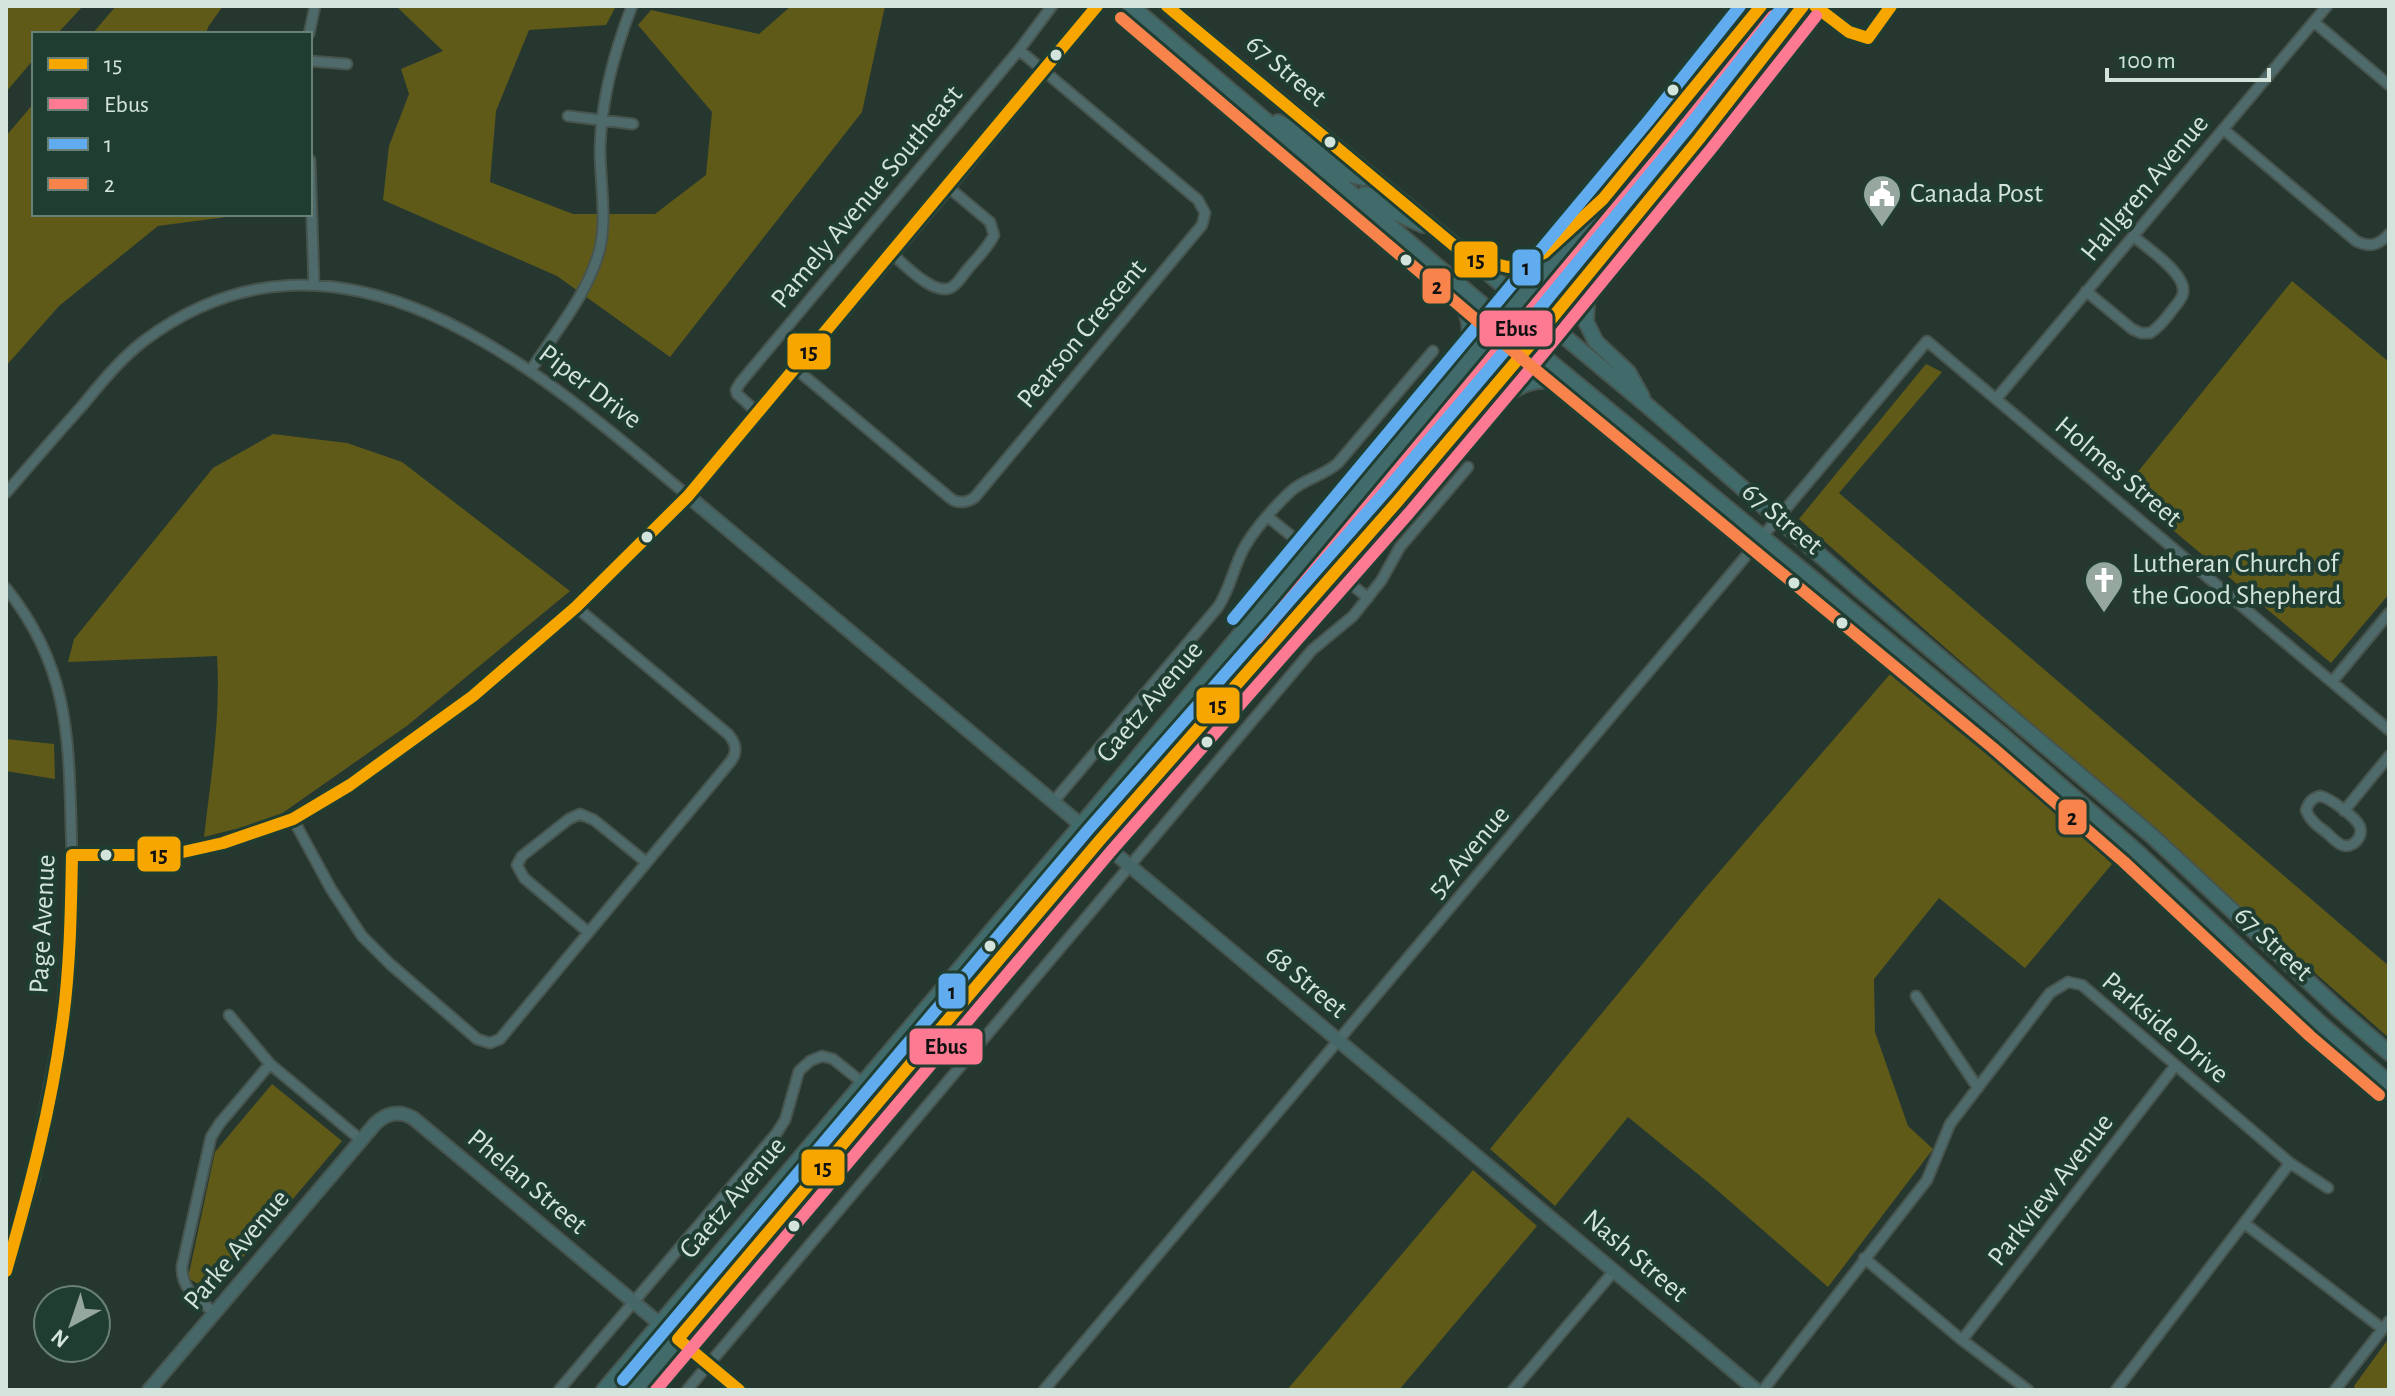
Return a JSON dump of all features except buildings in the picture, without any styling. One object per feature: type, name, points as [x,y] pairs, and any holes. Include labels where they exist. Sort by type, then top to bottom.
[{"type":"main road","name":"67 Street","points":[[1131,6],[1530,345],[2003,736],[2123,840],[2389,1083]]},
{"type":"main road","name":"67 Street","points":[[1167,6],[1649,407],[2151,835],[2389,1053]]},
{"type":"main road","points":[[1731,44],[1745,6]]},
{"type":"main road","name":"Gaetz Avenue","points":[[604,1390],[1503,321],[1761,6]]},
{"type":"main road","points":[[1699,139],[1703,117],[1779,6]]},
{"type":"main road","points":[[1543,319],[1603,258],[1803,6]]},
{"type":"main road","points":[[1530,345],[1543,319],[1642,175],[1677,111]]},
{"type":"main road","points":[[1256,112],[1289,127],[1348,174],[1358,178],[1370,175]]},
{"type":"main road","points":[[1358,199],[1365,194],[1371,195],[1403,217],[1435,230]]},
{"type":"main road","points":[[1469,258],[1501,267],[1520,265],[1544,253],[1597,206]]},
{"type":"main road","points":[[1603,258],[1587,301],[1586,322],[1596,342],[1628,372],[1649,407]]},
{"type":"main road","points":[[1433,262],[1467,314],[1471,338],[1463,367]]},
{"type":"main road","points":[[1397,502],[1408,468],[1515,331],[1520,300]]},
{"type":"main road","name":"Gaetz Avenue","points":[[635,1390],[1100,840],[1397,502],[1530,345]]},
{"type":"main road","points":[[1450,438],[1531,381],[1554,380],[1585,390]]},
{"type":"street","points":[[309,32],[315,6]]},
{"type":"street","points":[[531,370],[583,290],[598,256],[603,223],[602,120],[615,56],[632,6]]},
{"type":"street","name":"Pamely Avenue Southeast","points":[[759,414],[737,394],[740,383],[1019,50],[1052,6]]},
{"type":"street","points":[[72,855],[183,852],[223,843],[293,819],[350,785],[473,696],[576,607],[688,496],[1097,6]]},
{"type":"street","name":"Hallgren Avenue","points":[[1996,399],[2327,6]]},
{"type":"street","points":[[2314,22],[2389,85]]},
{"type":"street","name":"Pearson Crescent","points":[[796,369],[950,498],[967,502],[975,497],[1202,225],[1205,213],[1201,204],[1019,50]]},
{"type":"street","points":[[312,61],[347,64]]},
{"type":"street","points":[[568,116],[633,124]]},
{"type":"street","points":[[2223,129],[2356,241],[2375,245],[2389,234]]},
{"type":"street","points":[[892,254],[940,290],[955,284],[989,244],[994,235],[990,222],[948,187]]},
{"type":"street","points":[[312,216],[314,285]]},
{"type":"street","points":[[2086,291],[2136,332],[2150,333],[2160,326],[2180,300],[2183,285],[2174,271],[2133,236]]},
{"type":"street","name":"Piper Drive","points":[[6,493],[118,364],[160,329],[196,309],[226,297],[270,288],[314,285],[349,288],[397,300],[477,337],[531,370],[586,411],[1100,840]]},
{"type":"street","name":"Holmes Street","points":[[1927,341],[2389,730]]},
{"type":"street","name":"52 Avenue","points":[[1044,1390],[1927,341]]},
{"type":"street","points":[[1054,801],[1218,607],[1229,589],[1241,553],[1268,517],[1293,489],[1338,463],[1433,351]]},
{"type":"street","points":[[687,1390],[1312,650],[1347,621],[1368,598],[1400,547],[1468,467]]},
{"type":"street","points":[[1268,517],[1310,551]]},
{"type":"street","points":[[1336,572],[1368,598]]},
{"type":"street","name":"Page Avenue","points":[[6,588],[39,638],[58,687],[67,732],[72,855],[70,933],[62,1027],[33,1178],[6,1271]]},
{"type":"street","points":[[293,819],[331,889],[362,936],[396,970],[477,1039],[495,1042],[500,1039],[731,761],[736,747],[728,734],[576,607]]},
{"type":"street","points":[[2332,682],[2389,613]]},
{"type":"street","points":[[2344,811],[2389,756]]},
{"type":"street","points":[[2320,796],[2344,811],[2360,827],[2358,839],[2349,846],[2340,844],[2330,836],[2311,820],[2306,810],[2310,800],[2320,796]]},
{"type":"street","points":[[588,932],[524,878],[517,865],[522,856],[569,819],[580,814],[594,820],[646,862]]},
{"type":"street","name":"68 Street","points":[[1100,840],[1482,1160]]},
{"type":"street","name":"Parkside Drive","points":[[1763,1390],[1927,1180],[1950,1124],[2050,993],[2068,982],[2082,985],[2290,1163],[2328,1188]]},
{"type":"street","points":[[1916,996],[1978,1088]]},
{"type":"street","points":[[229,1015],[270,1064],[361,1140]]},
{"type":"street","points":[[559,1390],[781,1127],[801,1068],[816,1058],[827,1056],[863,1083]]},
{"type":"street","points":[[215,1313],[183,1284],[182,1266],[188,1238],[211,1137],[270,1064]]},
{"type":"street","name":"Parkview Avenue","points":[[1962,1340],[2175,1066]]},
{"type":"street","name":"Phelan Street","points":[[361,1140],[386,1115],[407,1115],[739,1390]]},
{"type":"street","name":"Parke Avenue","points":[[149,1390],[361,1140]]},
{"type":"street","name":"Nash Street","points":[[1482,1160],[1756,1390]]},
{"type":"street","points":[[2116,1390],[2290,1163]]},
{"type":"street","points":[[2244,1223],[2386,1325],[2335,1390]]},
{"type":"street","points":[[1864,1258],[1962,1340],[2028,1390]]},
{"type":"street","points":[[1514,1390],[1614,1271]]},
{"type":"shaded area","points":[[6,6],[83,6],[59,32],[32,32],[32,61],[6,92]]},
{"type":"shaded area","points":[[116,6],[223,6],[207,32],[94,32]]},
{"type":"shaded area","points":[[396,6],[616,6],[606,25],[529,30],[496,111],[490,182],[573,214],[655,214],[706,175],[712,112],[638,25],[651,10],[759,34],[791,6],[885,6],[862,112],[670,357],[557,276],[383,200],[389,146],[409,94],[401,69],[443,51]]},
{"type":"shaded area","points":[[32,105],[32,216],[234,216],[158,226],[59,306],[6,366],[6,136]]},
{"type":"shaded area","points":[[2292,281],[2389,362],[2389,594],[2331,663],[2124,489]]},
{"type":"shaded area","points":[[1926,364],[1942,372],[1839,493],[2389,966],[2389,1038],[1799,519]]},
{"type":"shaded area","points":[[273,434],[347,443],[402,462],[570,591],[408,725],[274,819],[204,837],[216,724],[217,656],[68,662],[74,639],[213,468]]},
{"type":"shaded area","points":[[1891,673],[2020,778],[2112,864],[2025,968],[1939,898],[1874,979],[1875,1032],[1908,1126],[1933,1149],[1828,1287],[1628,1117],[1555,1206],[1490,1149],[1701,893]]},
{"type":"shaded area","points":[[6,739],[54,744],[55,779],[6,771]]},
{"type":"shaded area","points":[[272,1084],[342,1141],[213,1293],[188,1278],[215,1152]]},
{"type":"shaded area","points":[[1473,1170],[1537,1226],[1399,1390],[1287,1390]]},
{"type":"shaded area","points":[[2389,1338],[2389,1390],[2355,1390],[2354,1386]]},
{"type":"transit line","name":"15","points":[[6,1271],[38,1150],[57,1057],[65,1005],[72,855],[183,852],[223,843],[293,819],[350,785],[473,696],[576,607],[688,496],[1097,6]]},
{"type":"transit line","name":"15","points":[[1167,6],[1469,258],[1508,267],[1520,265],[1544,253],[1603,199],[1761,6]]},
{"type":"transit line","name":"1","points":[[1233,619],[1649,120],[1740,6]]},
{"type":"transit line","name":"1","points":[[623,1380],[1088,830],[1385,492],[1518,335],[1783,6]]},
{"type":"transit line","name":"15","points":[[739,1390],[678,1339],[1100,840],[1397,502],[1530,345],[1699,139],[1803,6]]},
{"type":"transit line","name":"15","points":[[1815,6],[1849,32],[1868,38],[1891,6]]},
{"type":"transit line","name":"Ebus","points":[[1257,639],[1773,16]]},
{"type":"transit line","name":"Ebus","points":[[656,1390],[1112,850],[1409,513],[1711,149],[1816,16]]},
{"type":"transit line","name":"2","points":[[1121,18],[1520,357],[1993,748],[2124,862],[2310,1036],[2379,1095]]},
{"type":"place","name":"Canada Post","points":[[1882,228]]},
{"type":"place","name":"Lutheran Church of the Good Shepherd","points":[[2104,614]]}]
